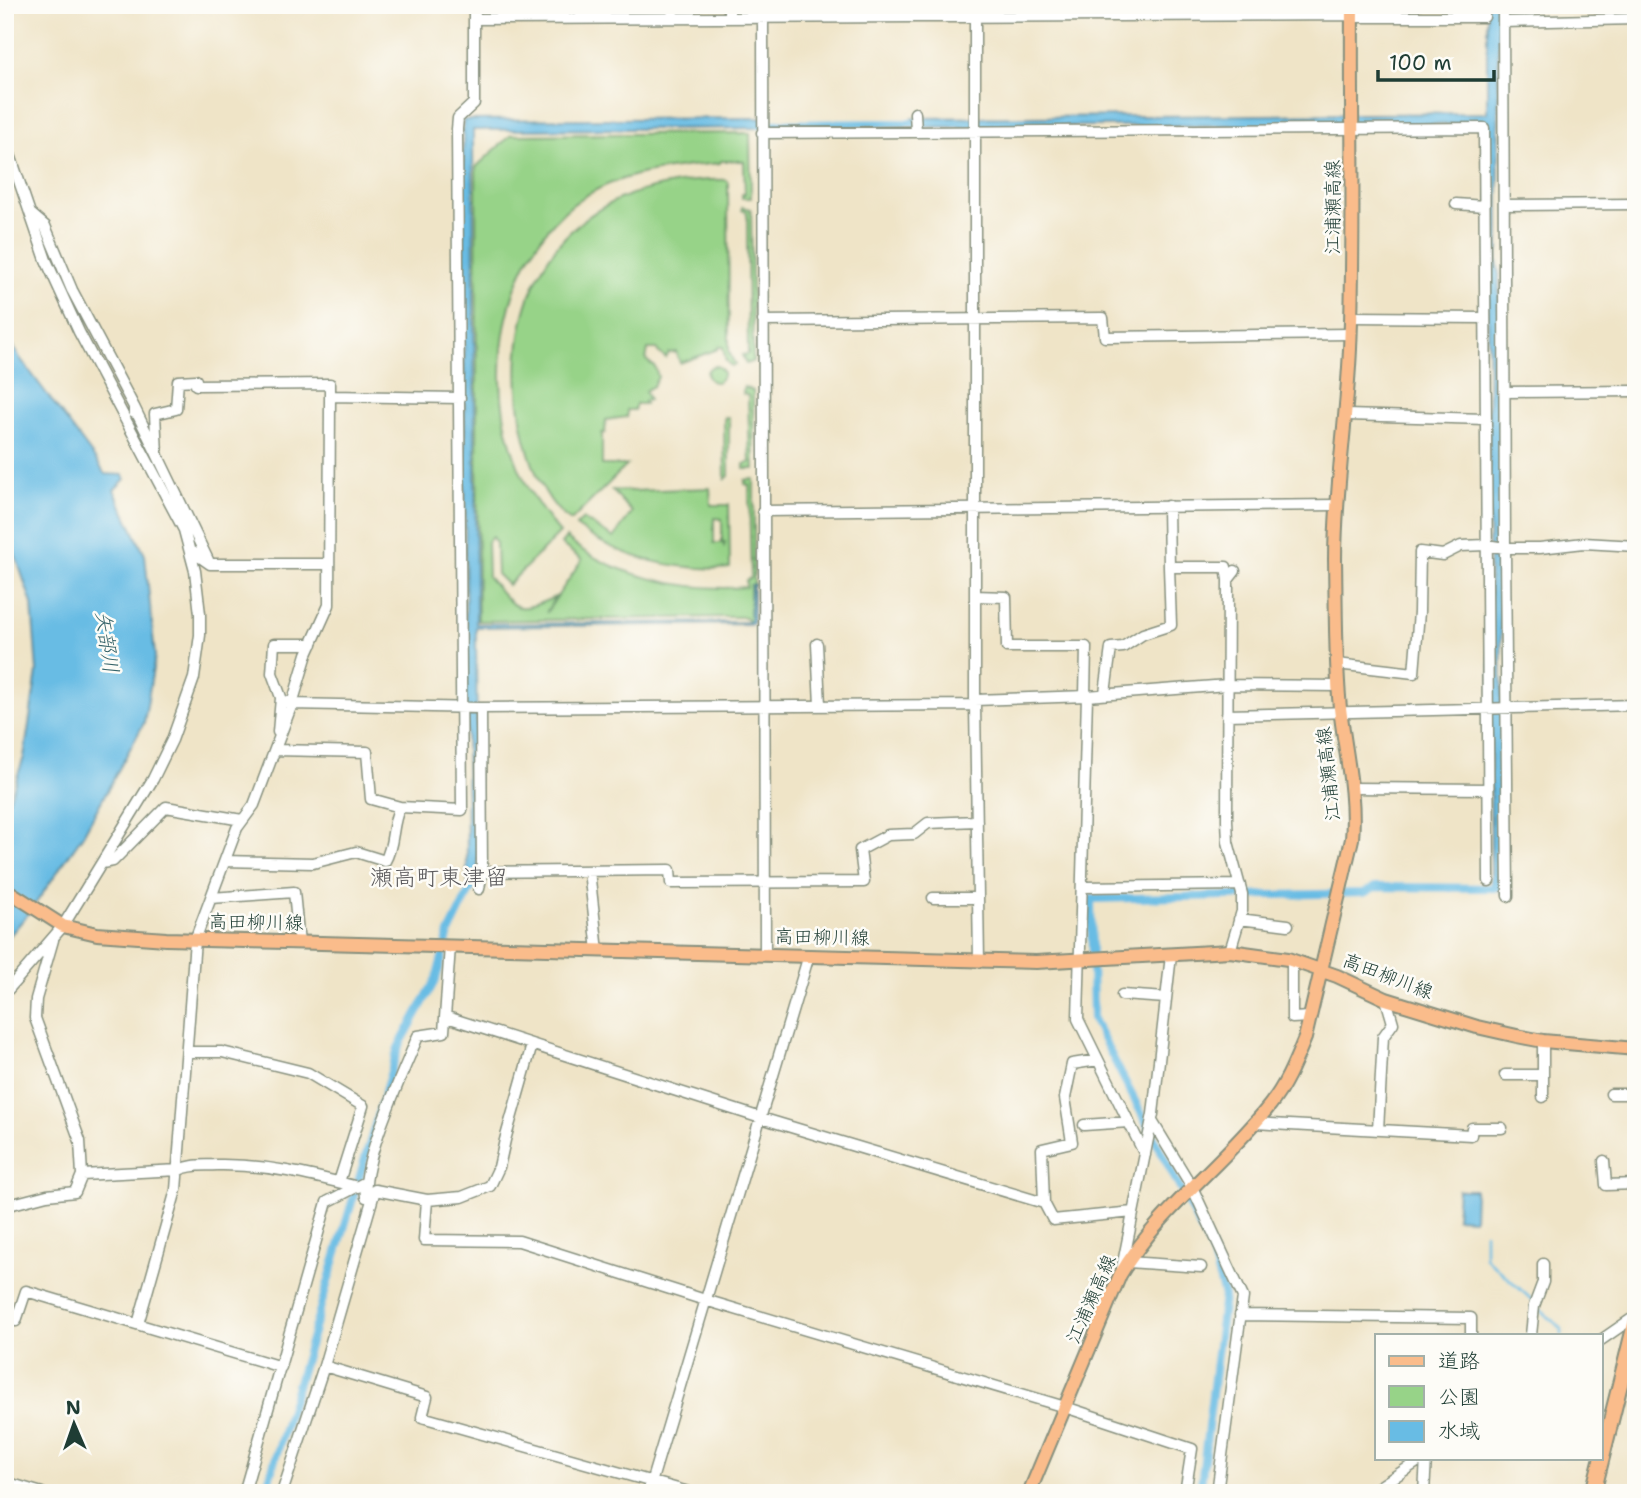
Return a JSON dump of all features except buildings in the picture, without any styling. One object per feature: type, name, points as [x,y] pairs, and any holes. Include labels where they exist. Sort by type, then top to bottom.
[{"type":"highway","points":[[1602,1457],[1636,1319]]},
{"type":"highway","points":[[1593,1493],[1601,1460]]},
{"type":"main road","name":"江浦瀬高線","points":[[1029,1493],[1120,1275],[1128,1262],[1171,1208],[1255,1123],[1286,1080],[1305,1038],[1352,839],[1352,788],[1337,664],[1337,505],[1347,415],[1351,334],[1352,12]]},
{"type":"main road","name":"高田柳川線","points":[[5,889],[61,924],[117,936],[195,940],[979,961],[1170,961],[1230,951],[1255,953],[1292,960],[1386,999],[1477,1027],[1543,1041],[1636,1049]]},
{"type":"street","points":[[276,747],[367,752],[371,799],[400,807],[462,810],[457,128],[458,118],[474,103],[474,5]]},
{"type":"street","points":[[672,5],[673,18]]},
{"type":"street","points":[[729,5],[729,18]]},
{"type":"street","points":[[474,19],[763,18],[975,11],[1352,12],[1484,17],[1484,5]]},
{"type":"street","points":[[1489,881],[1485,318],[1504,205],[1503,5]]},
{"type":"street","points":[[975,11],[975,702],[979,961]]},
{"type":"street","points":[[763,18],[765,955]]},
{"type":"street","points":[[1503,22],[1636,19]]},
{"type":"street","points":[[762,131],[916,122],[975,130],[1351,122],[1484,128],[1484,206],[1494,263],[1505,392],[1508,897]]},
{"type":"street","points":[[5,140],[46,260],[79,331],[184,530],[199,592],[200,614],[194,678],[172,740],[153,779],[103,863],[54,936],[5,993]]},
{"type":"street","points":[[1456,204],[1484,206]]},
{"type":"street","points":[[1504,205],[1636,204]]},
{"type":"street","points":[[30,214],[45,226],[72,290],[134,407],[210,564]]},
{"type":"street","points":[[1351,317],[1485,318]]},
{"type":"street","points":[[763,321],[1103,318],[1105,337],[1351,334]]},
{"type":"street","points":[[138,1324],[176,1190],[179,1170],[195,940],[225,861],[276,747],[312,644],[329,605],[330,384],[196,385],[196,380],[178,381],[176,409],[155,414],[157,454]]},
{"type":"street","points":[[1505,392],[1636,391]]},
{"type":"street","points":[[330,400],[330,396],[460,398]]},
{"type":"street","points":[[134,407],[139,445]]},
{"type":"street","points":[[1347,415],[1485,419]]},
{"type":"street","points":[[763,511],[1337,505]]},
{"type":"street","points":[[1104,693],[1111,648],[1123,647],[1143,634],[1171,625],[1168,506]]},
{"type":"street","points":[[1337,664],[1415,673],[1420,551],[1443,555],[1461,546],[1540,548],[1584,543],[1636,546]]},
{"type":"street","points":[[190,550],[210,564],[330,564]]},
{"type":"street","points":[[1169,568],[1226,567],[1232,575],[1227,685],[1228,842],[1240,883],[1241,915],[1230,951]]},
{"type":"street","points":[[975,596],[1006,597],[1007,647],[1086,648],[1083,887],[1078,1019],[1146,1152]]},
{"type":"street","points":[[312,644],[274,644],[272,673],[282,701],[292,704],[461,708],[764,706],[975,702],[1227,685],[1338,686]]},
{"type":"street","points":[[817,644],[820,705]]},
{"type":"street","points":[[276,747],[281,698]]},
{"type":"street","points":[[1227,715],[1636,705]]},
{"type":"street","points":[[479,889],[482,872],[480,708]]},
{"type":"street","points":[[1352,788],[1488,789]]},
{"type":"street","points":[[103,863],[113,861],[166,807],[249,812]]},
{"type":"street","points":[[225,861],[313,863],[356,852],[385,861],[391,850],[400,807]]},
{"type":"street","points":[[482,872],[670,870],[671,883],[864,882],[860,850],[888,835],[914,834],[928,823],[977,821]]},
{"type":"street","points":[[589,871],[597,951]]},
{"type":"street","points":[[1083,887],[1240,883]]},
{"type":"street","points":[[211,898],[294,892],[299,943]]},
{"type":"street","points":[[933,898],[978,898]]},
{"type":"street","points":[[1241,915],[1288,925]]},
{"type":"street","points":[[5,1206],[47,1195],[75,1192],[82,1175],[80,1141],[35,1018],[36,999],[54,936]]},
{"type":"street","points":[[450,946],[444,1032],[418,1036],[361,1185],[366,1197],[375,1190],[427,1200],[462,1197],[490,1186],[499,1167],[532,1045]]},
{"type":"street","points":[[648,1493],[808,955]]},
{"type":"street","points":[[1292,960],[1292,1018],[1310,1017]]},
{"type":"street","points":[[1120,1275],[1153,1117],[1170,961]]},
{"type":"street","points":[[1122,995],[1166,998]]},
{"type":"street","points":[[1378,1130],[1383,1037],[1393,1023],[1386,999]]},
{"type":"street","points":[[447,1017],[761,1118],[1044,1203]]},
{"type":"street","points":[[1543,1041],[1543,1097]]},
{"type":"street","points":[[187,1052],[222,1052],[308,1073],[363,1106],[339,1182]]},
{"type":"street","points":[[1098,1060],[1072,1064],[1065,1098],[1072,1142],[1042,1149],[1044,1203],[1053,1220],[1133,1212]]},
{"type":"street","points":[[1505,1075],[1543,1075]]},
{"type":"street","points":[[1611,1094],[1636,1094]]},
{"type":"street","points":[[1153,1117],[1243,1297],[1217,1493]]},
{"type":"street","points":[[1084,1125],[1129,1122]]},
{"type":"street","points":[[1255,1123],[1471,1135],[1472,1128],[1502,1128]]},
{"type":"street","points":[[1604,1161],[1605,1185],[1636,1184]]},
{"type":"street","points":[[82,1175],[179,1170],[187,1166],[268,1167],[361,1185]]},
{"type":"street","points":[[244,1493],[327,1202],[361,1185]]},
{"type":"street","points":[[282,1493],[324,1366],[375,1190]]},
{"type":"street","points":[[427,1200],[424,1240],[519,1241],[705,1300],[1065,1407],[1192,1449],[1185,1493]]},
{"type":"street","points":[[1128,1262],[1201,1267]]},
{"type":"street","points":[[1531,1334],[1534,1306],[1543,1282],[1543,1264]]},
{"type":"street","points":[[5,1318],[16,1321],[26,1291],[281,1367]]},
{"type":"street","points":[[1240,1315],[1471,1318],[1471,1334]]},
{"type":"street","points":[[1602,1338],[1636,1319]]},
{"type":"street","points":[[324,1366],[426,1396],[422,1417],[692,1493]]},
{"type":"street","points":[[1370,1493],[1421,1460]]},
{"type":"street","points":[[1424,1460],[1424,1493]]},
{"type":"street","points":[[5,1482],[42,1493]]},
{"type":"green space","points":[[750,133],[751,198],[742,198],[742,194],[745,194],[744,161],[721,161],[659,170],[619,180],[582,198],[565,211],[544,234],[515,289],[506,320],[501,384],[504,415],[519,469],[537,503],[560,533],[508,585],[497,574],[496,543],[492,537],[487,542],[488,577],[511,603],[517,606],[531,606],[555,597],[546,613],[582,560],[561,544],[566,538],[605,562],[651,579],[700,587],[746,587],[746,580],[751,578],[749,485],[745,484],[745,480],[754,479],[754,584],[750,585],[750,621],[747,621],[746,617],[726,617],[478,621],[476,167],[511,135]]},
{"type":"green space","points":[[702,180],[726,180],[729,352],[735,365],[731,366],[726,361],[723,347],[680,363],[676,352],[669,353],[666,358],[657,349],[648,349],[646,360],[655,367],[658,377],[653,386],[645,391],[649,400],[644,401],[645,404],[636,404],[634,410],[627,410],[627,417],[606,420],[605,433],[602,433],[602,465],[627,465],[571,521],[554,505],[536,473],[525,439],[518,396],[518,355],[524,315],[537,279],[557,247],[584,220],[619,199],[662,186]]},
{"type":"green space","points":[[742,207],[751,209],[753,361],[746,364],[742,355],[748,354],[747,212],[742,210]]},
{"type":"green space","points":[[715,366],[721,368],[721,380],[715,382],[709,380],[707,374],[709,368]]},
{"type":"green space","points":[[744,387],[753,391],[754,469],[744,469],[744,464],[750,463],[748,395],[743,394]]},
{"type":"green space","points":[[724,417],[729,418],[729,476],[725,479]]},
{"type":"green space","points":[[710,488],[711,505],[729,505],[730,568],[698,568],[649,561],[604,544],[576,526],[583,519],[614,538],[632,512],[612,490]],"holes":[[[714,518],[722,519],[722,542],[725,542],[724,546],[723,543],[714,543]]]},
{"type":"water","points":[[1487,5],[1498,5],[1497,258],[1503,893],[1491,882],[1488,275],[1491,257],[1488,124],[912,126],[912,118],[1487,113]]},
{"type":"water","points":[[768,118],[768,128],[473,130],[476,624],[750,622],[751,585],[755,585],[753,624],[476,627],[478,880],[473,892],[469,889],[467,868],[463,120]]},
{"type":"water","name":"矢部川","points":[[5,334],[105,474],[123,475],[125,479],[114,490],[145,555],[155,656],[144,723],[83,835],[29,913],[5,941],[5,801],[9,800],[24,757],[37,672],[32,604],[5,525]]},
{"type":"water","points":[[1458,1190],[1475,1190],[1474,1219],[1456,1218]]},
{"type":"waterway","points":[[760,124],[919,123]]},
{"type":"waterway","points":[[1200,1493],[1224,1296],[1211,1249],[1093,1019],[1091,899],[1364,893],[1375,887],[1495,888],[1495,876]]},
{"type":"waterway","points":[[265,1493],[398,1048],[436,979],[449,933],[474,882]]},
{"type":"waterway","points":[[1485,1232],[1485,1257],[1532,1300]]},
{"type":"waterway","points":[[1537,1307],[1562,1329],[1562,1334]]},
{"type":"waterway","points":[[1585,1493],[1593,1460]]},
{"type":"district","name":"瀬高町東津留","points":[[439,877]]}]
